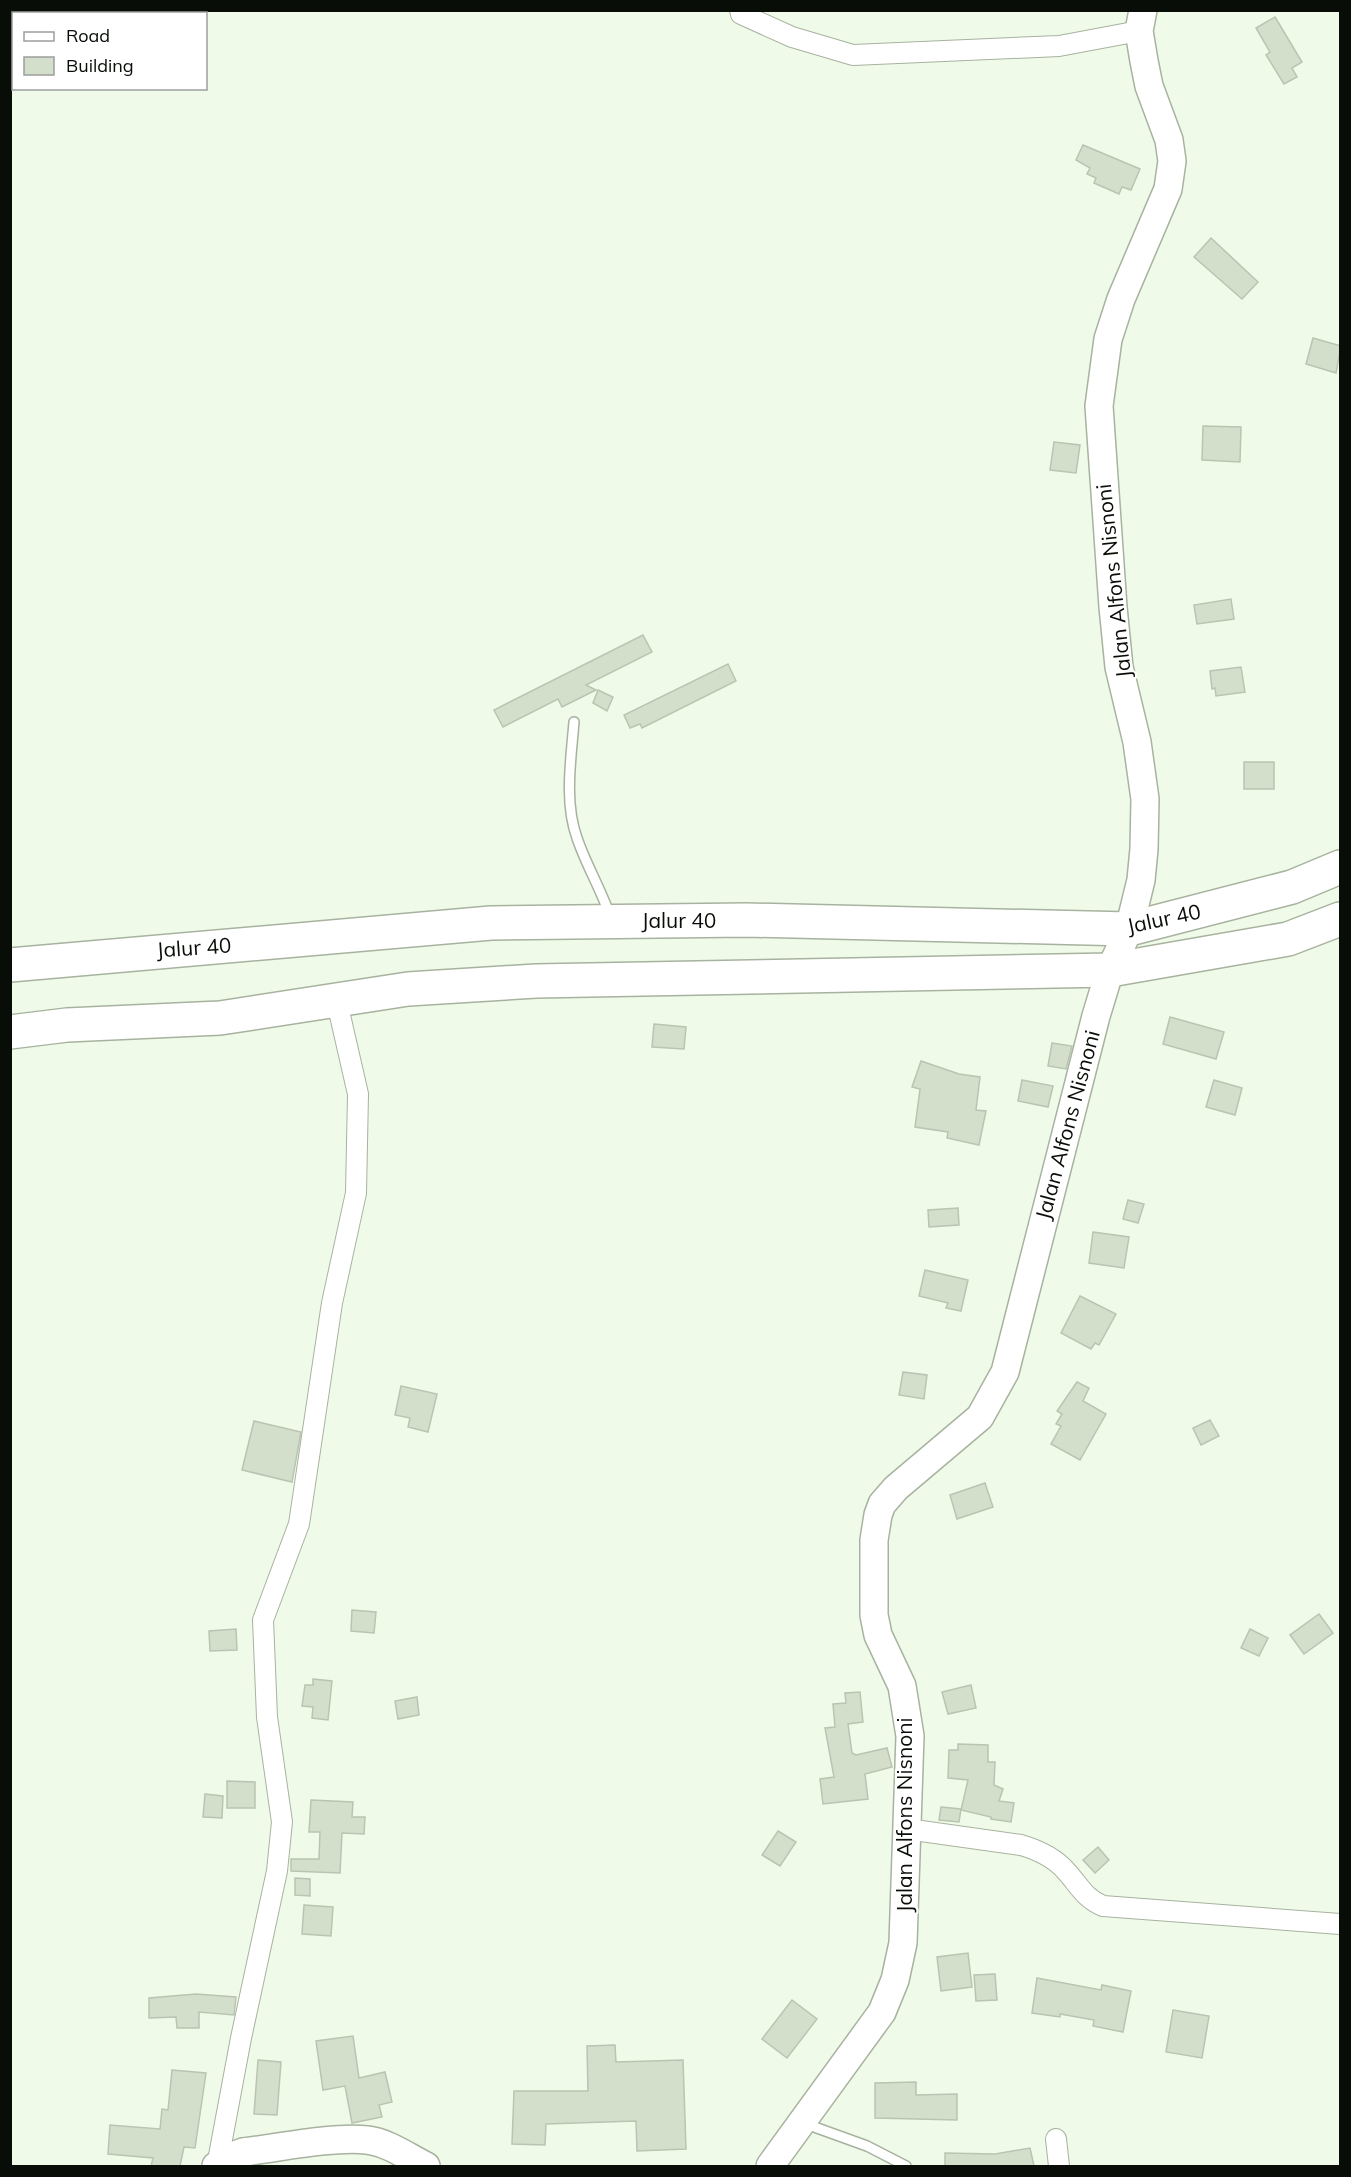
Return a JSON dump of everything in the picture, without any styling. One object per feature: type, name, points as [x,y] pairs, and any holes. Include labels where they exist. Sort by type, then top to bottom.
[{"type":"highway","name":"Jalur 40","points":[[10,965],[491,923],[747,920],[1129,929],[1292,887],[1341,867]]},
{"type":"highway","name":"Jalur 40","points":[[10,1032],[67,1025],[220,1018],[336,998],[408,989],[625,978],[698,979],[1110,970],[1288,939],[1317,930],[1341,919]]},
{"type":"main road","name":"Jalan Alfons Nisnoni","points":[[770,2166],[803,2124],[882,2012],[895,1980],[906,1912],[909,1736],[902,1686],[878,1635],[874,1615],[874,1540],[878,1515],[882,1504],[896,1488],[980,1416],[1005,1372],[1110,970],[1129,929],[1141,880],[1145,799],[1137,742],[1119,667],[1100,445],[1099,406],[1108,339],[1121,299],[1168,189],[1172,161],[1169,140],[1149,86],[1141,21]]},
{"type":"main road","points":[[217,2166],[227,2158],[243,2152],[369,2140],[426,2166]]},
{"type":"street","points":[[740,10],[741,14],[792,37],[853,55],[1059,46],[1141,21]]},
{"type":"street","points":[[217,2166],[241,2038],[277,1871],[282,1822],[267,1717],[263,1620],[299,1524],[332,1303],[356,1193],[358,1094],[336,998]]},
{"type":"street","points":[[907,1829],[1021,1845],[1038,1850],[1066,1871],[1081,1893],[1103,1906],[1341,1924]]},
{"type":"street","points":[[1056,2139],[1059,2166]]},
{"type":"lane","points":[[574,722],[569,792],[572,821],[577,839],[599,884],[612,921]]},
{"type":"lane","points":[[803,2124],[867,2146],[906,2166]]},
{"type":"building","points":[[1275,17],[1302,62],[1292,68],[1297,77],[1284,84],[1266,55],[1270,52],[1256,28]]},
{"type":"building","points":[[1083,145],[1140,169],[1131,190],[1122,187],[1119,194],[1094,183],[1096,178],[1087,174],[1090,168],[1076,160]]},
{"type":"building","points":[[1211,238],[1258,282],[1242,299],[1194,257]]},
{"type":"building","points":[[1313,338],[1341,346],[1336,373],[1306,364]]},
{"type":"building","points":[[1203,426],[1241,427],[1240,462],[1202,460]]},
{"type":"building","points":[[1054,442],[1080,445],[1076,473],[1050,470]]},
{"type":"building","points":[[1231,599],[1234,619],[1197,624],[1194,605]]},
{"type":"building","points":[[643,635],[652,652],[586,685],[596,690],[562,707],[558,699],[503,727],[494,710]]},
{"type":"building","points":[[728,664],[736,681],[642,728],[640,724],[630,728],[624,715]]},
{"type":"building","points":[[1241,667],[1245,692],[1216,696],[1215,688],[1212,689],[1210,671]]},
{"type":"building","points":[[598,690],[613,697],[607,711],[593,703]]},
{"type":"building","points":[[1244,762],[1274,762],[1274,789],[1244,789]]},
{"type":"building","points":[[1170,1017],[1224,1032],[1216,1059],[1163,1044]]},
{"type":"building","points":[[654,1024],[686,1027],[684,1049],[652,1047]]},
{"type":"building","points":[[1052,1043],[1072,1046],[1066,1069],[1048,1066]]},
{"type":"building","points":[[921,1061],[959,1074],[980,1077],[976,1110],[986,1111],[979,1145],[947,1138],[948,1132],[915,1127],[920,1089],[912,1087]]},
{"type":"building","points":[[1022,1080],[1053,1086],[1048,1107],[1018,1101]]},
{"type":"building","points":[[1214,1080],[1242,1088],[1235,1115],[1206,1107]]},
{"type":"building","points":[[1128,1200],[1144,1204],[1138,1223],[1123,1219]]},
{"type":"building","points":[[958,1208],[959,1225],[929,1227],[928,1210]]},
{"type":"building","points":[[1093,1232],[1129,1237],[1124,1268],[1089,1263]]},
{"type":"building","points":[[925,1270],[968,1280],[961,1311],[946,1308],[948,1303],[919,1296]]},
{"type":"building","points":[[1080,1296],[1116,1314],[1099,1345],[1095,1343],[1091,1349],[1061,1333]]},
{"type":"building","points":[[903,1372],[927,1375],[924,1399],[899,1395]]},
{"type":"building","points":[[1077,1382],[1089,1388],[1083,1401],[1106,1414],[1080,1460],[1051,1444],[1061,1426],[1056,1424],[1062,1414],[1057,1411]]},
{"type":"building","points":[[401,1386],[437,1394],[428,1432],[408,1427],[410,1418],[395,1415]]},
{"type":"building","points":[[1210,1420],[1219,1436],[1201,1445],[1193,1428]]},
{"type":"building","points":[[254,1421],[301,1432],[292,1482],[242,1470]]},
{"type":"building","points":[[985,1483],[993,1507],[957,1519],[950,1495]]},
{"type":"building","points":[[352,1610],[376,1612],[374,1633],[351,1631]]},
{"type":"building","points":[[1319,1614],[1333,1633],[1304,1654],[1290,1635]]},
{"type":"building","points":[[236,1629],[237,1650],[210,1651],[209,1631]]},
{"type":"building","points":[[1250,1629],[1268,1638],[1259,1656],[1241,1648]]},
{"type":"building","points":[[313,1679],[332,1681],[328,1720],[312,1718],[313,1707],[302,1706],[305,1685],[313,1685]]},
{"type":"building","points":[[971,1685],[976,1708],[948,1714],[942,1692]]},
{"type":"building","points":[[860,1692],[863,1722],[848,1724],[852,1753],[856,1755],[887,1748],[892,1767],[865,1774],[868,1799],[823,1804],[820,1779],[834,1777],[825,1728],[835,1727],[833,1704],[846,1703],[845,1693]]},
{"type":"building","points":[[417,1697],[419,1715],[398,1719],[395,1701]]},
{"type":"building","points":[[958,1744],[988,1745],[988,1762],[995,1762],[994,1785],[1003,1789],[999,1801],[1014,1803],[1011,1822],[961,1810],[968,1780],[948,1778],[949,1750],[958,1750]]},
{"type":"building","points":[[227,1781],[255,1782],[255,1808],[227,1808]]},
{"type":"building","points":[[205,1794],[223,1796],[222,1818],[203,1817]]},
{"type":"building","points":[[311,1800],[353,1802],[352,1817],[365,1817],[364,1834],[342,1833],[340,1873],[291,1871],[291,1859],[319,1859],[320,1832],[309,1832]]},
{"type":"building","points":[[941,1807],[961,1809],[959,1822],[939,1820]]},
{"type":"building","points":[[778,1831],[796,1842],[780,1866],[762,1855]]},
{"type":"building","points":[[1098,1847],[1109,1860],[1095,1873],[1083,1860]]},
{"type":"building","points":[[295,1878],[310,1879],[310,1896],[295,1895]]},
{"type":"building","points":[[304,1905],[333,1907],[331,1936],[302,1934]]},
{"type":"building","points":[[968,1953],[972,1987],[941,1991],[937,1957]]},
{"type":"building","points":[[995,1974],[997,2000],[976,2001],[974,1975]]},
{"type":"building","points":[[1037,1978],[1101,1990],[1102,1985],[1131,1991],[1123,2032],[1093,2026],[1094,2020],[1060,2014],[1060,2017],[1032,2013]]},
{"type":"building","points":[[196,1994],[236,1997],[234,2015],[199,2012],[199,2028],[177,2028],[176,2017],[149,2018],[149,1998]]},
{"type":"building","points":[[792,2000],[817,2019],[787,2058],[762,2039]]},
{"type":"building","points":[[1173,2010],[1209,2016],[1202,2058],[1166,2052]]},
{"type":"building","points":[[353,2036],[359,2078],[385,2072],[392,2102],[379,2105],[382,2117],[352,2123],[345,2086],[323,2090],[316,2041]]},
{"type":"building","points":[[615,2045],[616,2062],[683,2060],[686,2149],[637,2151],[636,2121],[546,2124],[545,2145],[512,2144],[514,2091],[588,2091],[587,2046]]},
{"type":"building","points":[[258,2060],[281,2062],[277,2115],[254,2114]]},
{"type":"building","points":[[172,2070],[206,2073],[195,2148],[184,2147],[180,2166],[151,2166],[153,2158],[108,2154],[110,2125],[160,2129],[162,2109],[168,2110]]},
{"type":"building","points":[[916,2082],[916,2095],[957,2094],[957,2120],[875,2118],[875,2083]]},
{"type":"building","points":[[1030,2148],[1034,2166],[945,2166],[945,2153],[995,2154]]}]
